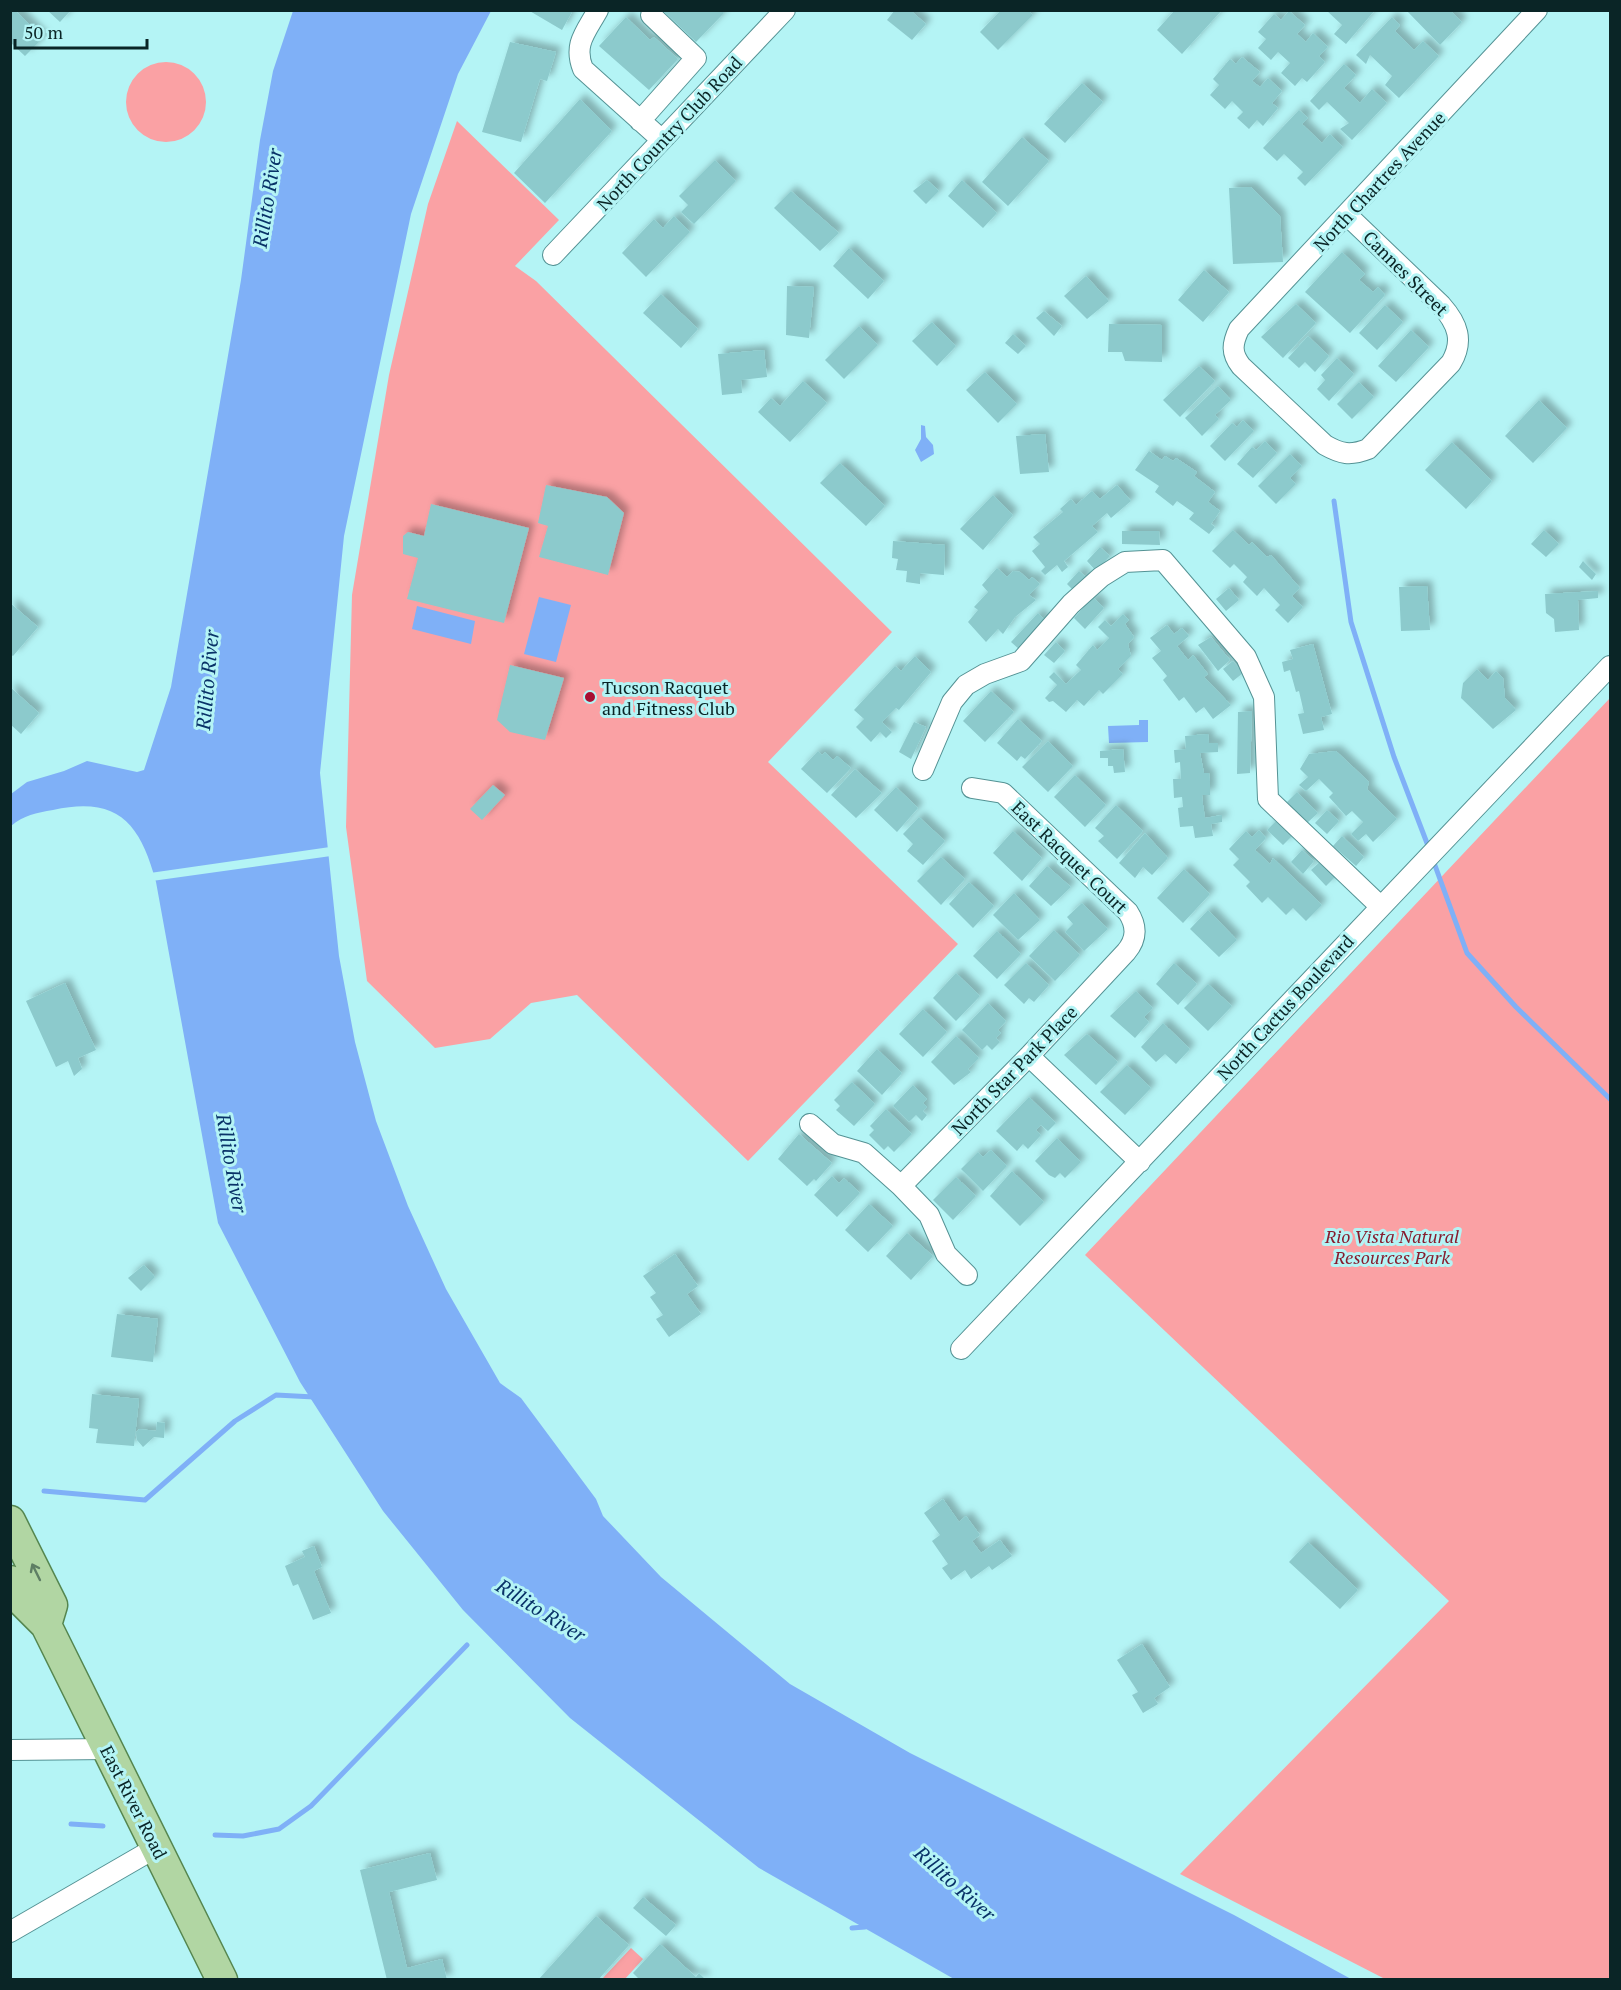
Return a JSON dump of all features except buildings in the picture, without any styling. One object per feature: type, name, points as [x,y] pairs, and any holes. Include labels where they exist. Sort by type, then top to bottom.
[{"type":"main road","name":"East River Road","points":[[10,1521],[51,1605],[46,1625]]},
{"type":"main road","name":"East River Road","points":[[10,1581],[20,1599],[46,1625],[222,1980]]},
{"type":"street","points":[[598,10],[581,40],[577,56],[583,69],[596,84],[662,140]]},
{"type":"street","name":"North Country Club Road","points":[[553,255],[785,10]]},
{"type":"street","name":"North Chartres Avenue","points":[[1352,455],[1339,453],[1324,445],[1233,357],[1233,342],[1239,329],[1537,10]]},
{"type":"street","points":[[640,121],[696,58],[651,15]]},
{"type":"street","name":"Cannes Street","points":[[1347,215],[1450,315],[1459,334],[1456,353],[1451,363],[1368,449],[1352,455]]},
{"type":"street","points":[[922,770],[952,702],[966,685],[985,674],[1021,661],[1071,604],[1109,572],[1125,562],[1163,560],[1246,657],[1264,697],[1268,799],[1380,906]]},
{"type":"street","name":"North Cactus Boulevard","points":[[961,1349],[1380,906],[1611,666]]},
{"type":"street","name":"East Racquet Court","points":[[972,788],[1003,793],[1128,912],[1139,929],[1126,952]]},
{"type":"street","name":"North Star Park Place","points":[[901,1186],[1029,1056],[1126,952]]},
{"type":"street","points":[[1029,1056],[1140,1162]]},
{"type":"street","points":[[810,1124],[833,1144],[864,1153],[901,1186],[929,1215],[946,1254],[967,1275]]},
{"type":"street","points":[[10,1750],[108,1749]]},
{"type":"street","points":[[10,1932],[157,1847]]},
{"type":"green space","points":[[158,62],[174,62],[195,73],[206,94],[206,110],[195,131],[174,142],[158,142],[144,136],[132,124],[126,110],[126,94],[132,80],[144,68]]},
{"type":"green space","name":"Tucson Racquet and Fitness Club","points":[[457,121],[559,220],[515,266],[536,281],[892,632],[768,762],[958,944],[748,1161],[577,995],[531,1003],[490,1039],[435,1048],[367,981],[346,827],[352,595],[389,375],[428,204]]},
{"type":"green space","name":"Rio Vista Natural Resources Park","points":[[1610,698],[1610,1979],[1385,1979],[1180,1874],[1449,1601],[1085,1255]]},
{"type":"green space","points":[[631,1948],[643,1959],[625,1979],[602,1979]]},
{"type":"water","name":"Rillito River","points":[[293,11],[491,11],[458,74],[411,214],[344,536],[320,773],[339,956],[355,1042],[376,1121],[408,1206],[446,1289],[500,1383],[521,1398],[596,1499],[603,1516],[661,1577],[790,1684],[910,1753],[1234,1915],[1351,1979],[954,1979],[759,1868],[570,1718],[463,1610],[383,1511],[300,1382],[218,1223],[156,882],[142,844],[134,830],[123,819],[110,811],[94,807],[41,812],[26,817],[11,826],[11,794],[27,782],[64,771],[87,761],[137,772],[144,770],[171,687],[241,280],[260,140],[273,71]]},
{"type":"water","points":[[921,425],[925,426],[926,437],[933,445],[934,454],[921,462],[915,450],[921,439]]},
{"type":"water","points":[[539,597],[571,605],[556,662],[524,654]]},
{"type":"water","points":[[417,606],[475,621],[471,644],[412,629]]},
{"type":"water","points":[[1139,720],[1148,720],[1148,742],[1109,743],[1108,726],[1139,725]]},
{"type":"pier","points":[[330,847],[331,856],[152,881],[150,873]]},
{"type":"waterway","points":[[1334,501],[1351,622],[1394,757],[1430,851]]},
{"type":"waterway","points":[[1433,860],[1467,953],[1516,1007],[1610,1099]]},
{"type":"waterway","points":[[44,1491],[145,1500],[235,1421],[276,1395],[314,1397]]},
{"type":"waterway","points":[[215,1835],[243,1836],[279,1829],[311,1806],[467,1645]]},
{"type":"waterway","points":[[71,1824],[103,1826]]},
{"type":"waterway","points":[[852,1928],[865,1927]]},
{"type":"place","name":"Tucson Racquet and Fitness Club","points":[[590,697]]}]
